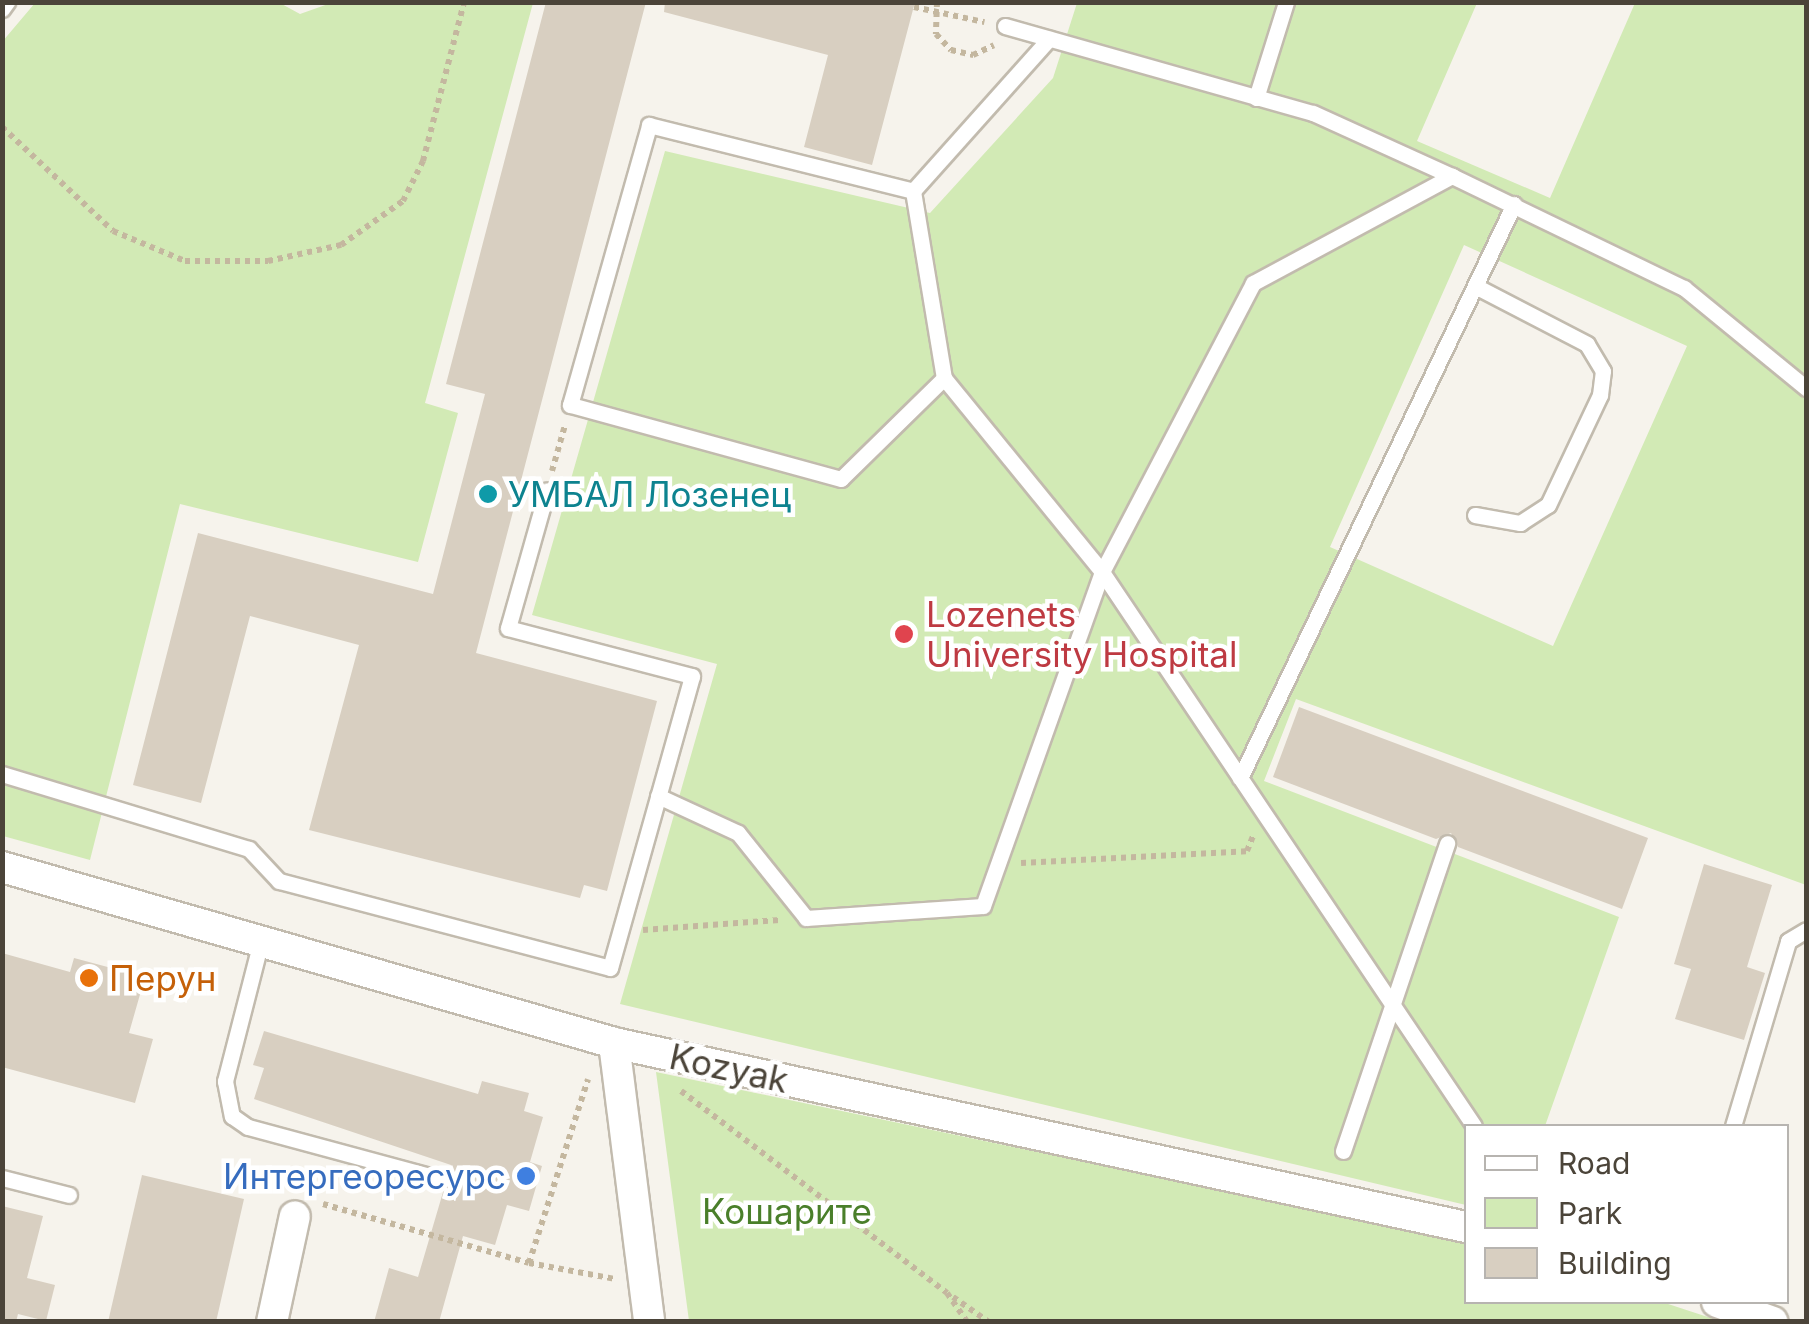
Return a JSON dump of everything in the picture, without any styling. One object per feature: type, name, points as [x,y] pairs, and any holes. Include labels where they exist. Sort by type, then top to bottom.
[{"type":"street","name":"Kozyak","points":[[2,867],[614,1043],[1464,1227]]},
{"type":"street","points":[[614,1043],[649,1322]]},
{"type":"street","points":[[272,1322],[306,1209]]},
{"type":"street","points":[[1723,1304],[1773,1322]]},
{"type":"lane","points":[[2,9],[7,2]]},
{"type":"lane","points":[[1256,98],[1286,2]]},
{"type":"lane","points":[[1004,26],[1313,113],[1514,204],[1684,288],[1806,388]]},
{"type":"lane","points":[[913,192],[1049,39]]},
{"type":"lane","points":[[913,192],[648,124],[570,405],[841,480],[944,378]]},
{"type":"lane","points":[[658,796],[738,833],[806,918],[983,906],[1102,572],[1254,283],[1452,176]]},
{"type":"lane","points":[[913,192],[944,378],[1102,572],[1473,1124]]},
{"type":"lane","points":[[1240,778],[1514,204]]},
{"type":"lane","points":[[1475,286],[1587,344],[1603,371],[1600,395],[1548,505],[1520,523],[1475,515]]},
{"type":"lane","points":[[2,774],[249,849],[278,881],[610,968],[692,676],[508,628],[547,490]]},
{"type":"lane","points":[[1344,1152],[1447,843]]},
{"type":"lane","points":[[1734,1124],[1788,941],[1806,930]]},
{"type":"lane","points":[[261,940],[225,1081],[232,1116],[248,1127],[436,1178]]},
{"type":"lane","points":[[2,1178],[69,1195]]},
{"type":"path","points":[[2,126],[114,231],[185,261],[268,262],[340,245],[403,201],[423,161],[464,2]]},
{"type":"path","points":[[937,2],[933,11],[942,43],[961,55]]},
{"type":"path","points":[[914,7],[963,18]]},
{"type":"path","points":[[547,490],[570,405]]},
{"type":"path","points":[[998,864],[1247,851],[1262,812]]},
{"type":"path","points":[[620,932],[806,918]]},
{"type":"path","points":[[529,1263],[582,1086],[614,1043]]},
{"type":"path","points":[[671,1084],[989,1322]]},
{"type":"path","points":[[306,1209],[529,1263],[644,1285]]},
{"type":"path","points":[[947,1294],[967,1322]]},
{"type":"green space","points":[[278,2],[300,14],[331,3],[533,3],[425,403],[458,413],[418,562],[180,504],[90,860],[3,836],[2,42],[35,3]]},
{"type":"green space","points":[[1077,3],[1477,3],[1417,141],[1550,198],[1635,3],[1806,3],[1806,885],[1296,699],[1264,781],[1619,917],[1546,1124],[1464,1124],[1464,1205],[620,1004],[717,664],[532,615],[665,151],[930,213],[1053,78]],"holes":[[[1464,245],[1687,346],[1553,646],[1330,547]]]},
{"type":"green space","name":"Кошарите","points":[[656,1072],[1464,1242],[1464,1304],[1668,1304],[1720,1321],[689,1321]]},
{"type":"building","name":"УМБАЛ Лозенец","points":[[546,2],[646,2],[476,653],[657,701],[607,891],[584,885],[580,898],[309,830],[359,645],[250,616],[201,803],[133,785],[198,533],[433,594],[485,394],[446,384]]},
{"type":"building","points":[[665,2],[915,2],[872,165],[804,147],[828,55],[664,12]]},
{"type":"building","points":[[1299,707],[1648,838],[1622,909],[1458,847],[1451,833],[1436,839],[1273,777]]},
{"type":"building","points":[[1704,864],[1772,885],[1747,967],[1765,973],[1744,1040],[1675,1019],[1691,969],[1674,964]]},
{"type":"building","points":[[2,953],[70,972],[74,958],[145,977],[129,1033],[153,1039],[135,1103],[2,1067]]},
{"type":"building","points":[[264,1031],[478,1094],[482,1081],[529,1093],[524,1111],[543,1117],[530,1162],[542,1166],[529,1211],[507,1205],[495,1245],[463,1236],[439,1322],[374,1322],[389,1268],[418,1277],[451,1165],[254,1099],[264,1068],[253,1065]]},
{"type":"building","points":[[142,1175],[244,1199],[216,1322],[108,1322]]},
{"type":"building","points":[[2,1206],[43,1216],[27,1278],[55,1285],[46,1321],[18,1314],[16,1322],[2,1322]]},
{"type":"place","name":"УМБАЛ Лозенец","points":[[488,494]]},
{"type":"place","name":"Lozenets University Hospital","points":[[904,634]]},
{"type":"place","name":"Перун","points":[[89,978]]},
{"type":"place","name":"Интергеоресурс","points":[[526,1176]]}]
